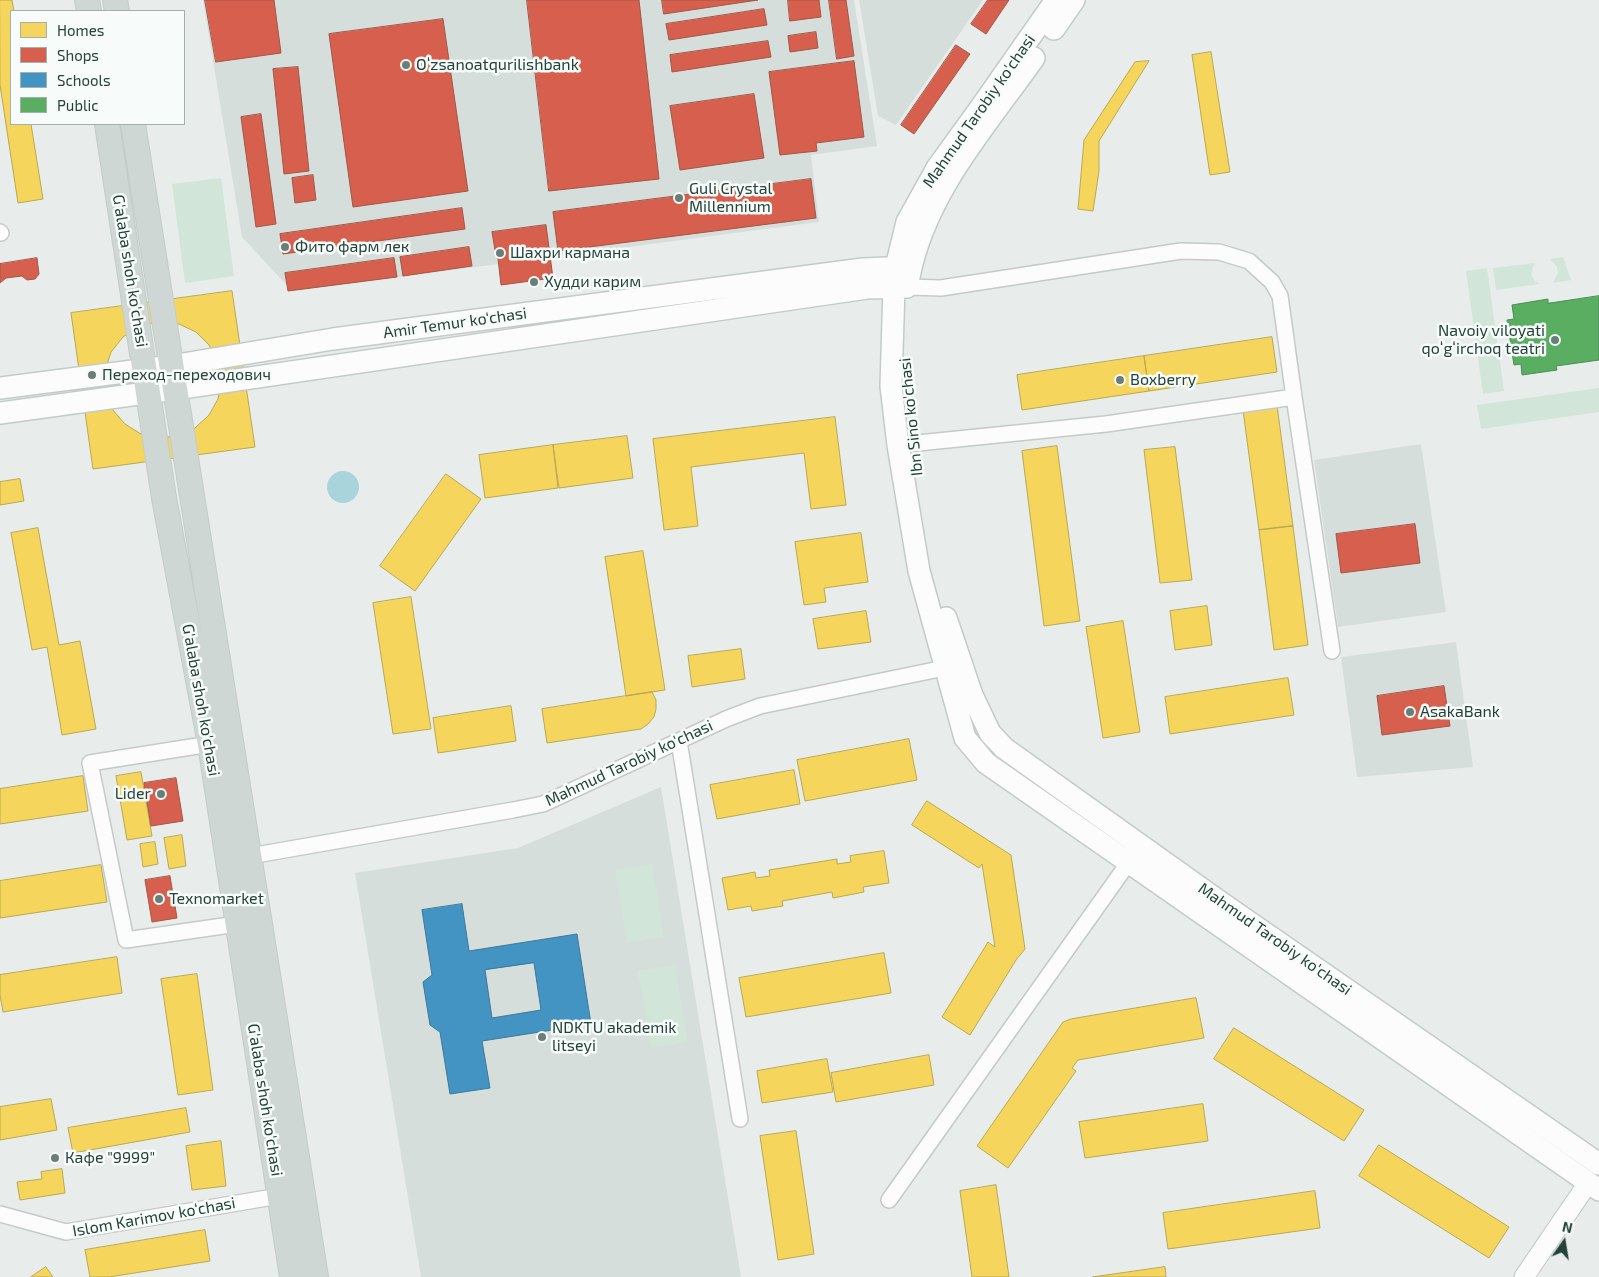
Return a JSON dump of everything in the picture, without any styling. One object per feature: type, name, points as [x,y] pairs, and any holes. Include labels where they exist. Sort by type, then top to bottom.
[{"type":"main road","name":"Mahmud Tarobiy ko'chasi","points":[[1056,0],[937,168],[907,222],[891,386],[905,444],[919,571],[953,666],[965,738],[986,764],[1594,1186]]},
{"type":"main road","points":[[902,277],[940,193],[1074,0]]},
{"type":"main road","name":"G'alaba shoh ko'chasi","points":[[107,125],[146,369],[164,498],[210,744],[292,1277]]},
{"type":"main road","name":"G'alaba shoh ko'chasi","points":[[133,125],[316,1277]]},
{"type":"main road","name":"Amir Temur ko‘chasi","points":[[0,388],[171,366],[333,339],[844,272],[902,277]]},
{"type":"main road","name":"Amir Temur ko‘chasi","points":[[0,413],[868,288],[902,277]]},
{"type":"main road","name":"Mahmud Tarobiy ko'chasi","points":[[953,666],[972,695],[990,732],[1004,748],[1223,904],[1599,1164]]},
{"type":"street","points":[[902,277],[941,288],[1181,251],[1219,252],[1249,261],[1272,282],[1280,296],[1332,652]]},
{"type":"street","points":[[905,444],[1106,424],[1294,397]]},
{"type":"street","name":"Mahmud Tarobiy ko'chasi","points":[[250,856],[543,804],[726,719],[760,706],[953,666]]},
{"type":"street","points":[[679,741],[740,1119]]},
{"type":"street","points":[[210,744],[90,762],[126,940],[238,924]]},
{"type":"street","points":[[890,1200],[1129,862]]},
{"type":"street","points":[[1524,1277],[1594,1186]]},
{"type":"street","name":"Islom Karimov ko‘chasi","points":[[0,1214],[66,1232],[279,1196]]},
{"type":"shaded area","points":[[203,0],[854,0],[877,146],[811,155],[819,222],[292,291],[242,237]]},
{"type":"shaded area","points":[[859,0],[983,0],[896,125],[878,116]]},
{"type":"shaded area","points":[[1421,444],[1446,612],[1338,627],[1314,460]]},
{"type":"shaded area","points":[[1456,642],[1473,767],[1357,777],[1341,657]]},
{"type":"shaded area","name":"NDKTU akademik litseyi","points":[[661,787],[741,1277],[421,1277],[355,873],[518,848]]},
{"type":"green space","points":[[221,178],[234,276],[185,283],[172,184]]},
{"type":"green space","points":[[1563,257],[1571,280],[1553,283],[1558,273],[1557,267],[1550,259]]},
{"type":"green space","points":[[1535,263],[1532,275],[1539,284],[1496,290],[1493,268]]},
{"type":"green space","points":[[1487,268],[1504,391],[1483,394],[1466,271]]},
{"type":"green space","points":[[1599,388],[1599,412],[1481,429],[1477,405]]},
{"type":"green space","points":[[652,864],[664,937],[627,943],[615,870]]},
{"type":"green space","points":[[675,965],[687,1042],[651,1048],[638,971]]},
{"type":"water","points":[[343,471],[349,472],[354,476],[358,481],[358,493],[354,498],[349,502],[343,503],[337,502],[332,498],[328,493],[327,487],[328,481],[332,476],[337,472]]},
{"type":"building: Homes","points":[[0,0],[12,0],[14,10],[10,10],[10,125],[31,125],[43,199],[18,203],[0,85]]},
{"type":"building: Homes","points":[[1211,52],[1230,172],[1210,175],[1192,55]]},
{"type":"building: Homes","points":[[1149,61],[1099,141],[1099,171],[1093,211],[1078,209],[1084,140],[1135,62]]},
{"type":"building: Homes","name":"Переход-переходович","points":[[232,291],[255,447],[93,469],[71,313]],"holes":[[[159,322],[179,324],[196,332],[209,345],[218,362],[221,380],[218,399],[209,415],[195,428],[178,436],[159,438],[141,434],[125,424],[112,409],[105,390],[105,371],[111,352],[123,337],[140,326]]]},
{"type":"building: Homes","points":[[1272,337],[1277,372],[1149,391],[1144,356]]},
{"type":"building: Homes","points":[[1144,356],[1149,391],[1022,410],[1017,375]]},
{"type":"building: Homes","points":[[1277,405],[1293,526],[1259,530],[1243,410]]},
{"type":"building: Homes","points":[[835,417],[846,505],[811,509],[804,453],[691,467],[698,526],[664,530],[653,439]]},
{"type":"building: Homes","points":[[627,436],[633,478],[559,488],[553,445]]},
{"type":"building: Homes","points":[[553,445],[558,488],[485,498],[479,455]]},
{"type":"building: Homes","points":[[1057,446],[1080,621],[1044,626],[1022,451]]},
{"type":"building: Homes","points":[[1175,447],[1192,580],[1160,583],[1144,450]]},
{"type":"building: Homes","points":[[446,474],[481,499],[415,591],[380,566]]},
{"type":"building: Homes","points":[[20,479],[24,501],[0,505],[0,482]]},
{"type":"building: Homes","points":[[1293,526],[1308,645],[1274,650],[1259,530]]},
{"type":"building: Homes","points":[[38,528],[59,645],[80,641],[96,729],[62,735],[47,647],[32,650],[11,533]]},
{"type":"building: Homes","points":[[861,533],[868,582],[824,588],[826,602],[804,605],[795,542]]},
{"type":"building: Homes","points":[[643,551],[665,690],[626,696],[605,557]]},
{"type":"building: Homes","points":[[411,597],[431,729],[393,734],[373,603]]},
{"type":"building: Homes","points":[[1207,606],[1212,645],[1175,650],[1170,611]]},
{"type":"building: Homes","points":[[866,611],[871,642],[818,649],[813,619]]},
{"type":"building: Homes","points":[[1123,621],[1140,732],[1103,738],[1086,627]]},
{"type":"building: Homes","points":[[741,649],[745,679],[692,687],[688,656]]},
{"type":"building: Homes","points":[[1288,678],[1294,715],[1170,734],[1165,697]]},
{"type":"building: Homes","points":[[652,692],[656,700],[654,717],[641,729],[547,743],[542,709]]},
{"type":"building: Homes","points":[[511,706],[516,741],[438,753],[433,718]]},
{"type":"building: Homes","points":[[909,739],[917,780],[805,801],[797,760]]},
{"type":"building: Homes","points":[[794,770],[800,804],[717,819],[710,785]]},
{"type":"building: Homes","points":[[141,772],[152,836],[127,840],[116,776]]},
{"type":"building: Homes","points":[[83,776],[88,811],[0,824],[0,789]]},
{"type":"building: Homes","points":[[927,801],[1011,855],[1025,949],[1016,960],[970,1035],[942,1017],[988,942],[995,947],[982,864],[979,868],[912,825]]},
{"type":"building: Homes","points":[[182,835],[186,866],[169,869],[164,838]]},
{"type":"building: Homes","points":[[155,842],[158,864],[143,867],[140,844]]},
{"type":"building: Homes","points":[[884,851],[889,883],[863,887],[864,892],[833,898],[832,892],[782,901],[783,906],[752,911],[751,906],[728,910],[722,878],[755,872],[756,878],[770,876],[769,870],[837,859],[837,864],[851,862],[850,856]]},
{"type":"building: Homes","points":[[101,865],[107,902],[0,918],[0,881]]},
{"type":"building: Homes","points":[[884,953],[891,993],[746,1017],[739,978]]},
{"type":"building: Homes","points":[[117,957],[122,993],[3,1012],[0,995],[0,975]]},
{"type":"building: Homes","points":[[197,974],[213,1090],[178,1095],[161,979]]},
{"type":"building: Homes","points":[[1196,998],[1204,1038],[1078,1060],[1072,1068],[1076,1071],[1008,1168],[977,1146],[1063,1022],[1071,1019]]},
{"type":"building: Homes","points":[[1234,1028],[1364,1110],[1344,1141],[1214,1059]]},
{"type":"building: Homes","points":[[929,1055],[934,1085],[836,1102],[831,1073]]},
{"type":"building: Homes","points":[[827,1059],[833,1092],[762,1103],[757,1071]]},
{"type":"building: Homes","points":[[51,1099],[57,1130],[0,1140],[0,1107]]},
{"type":"building: Homes","points":[[1203,1104],[1208,1141],[1085,1158],[1079,1122]]},
{"type":"building: Homes","points":[[186,1108],[190,1132],[73,1153],[68,1128]]},
{"type":"building: Homes","points":[[796,1131],[814,1254],[778,1260],[760,1136]]},
{"type":"building: Homes","points":[[221,1141],[226,1186],[192,1190],[186,1146]]},
{"type":"building: Homes","points":[[1379,1145],[1509,1227],[1489,1258],[1359,1176]]},
{"type":"building: Homes","points":[[62,1169],[65,1193],[20,1200],[17,1182],[42,1179],[41,1172]]},
{"type":"building: Homes","points":[[996,1185],[1009,1277],[972,1277],[960,1191]]},
{"type":"building: Homes","points":[[1315,1191],[1320,1228],[1168,1249],[1163,1213]]},
{"type":"building: Homes","points":[[205,1230],[210,1261],[109,1277],[90,1277],[85,1250]]},
{"type":"building: Homes","points":[[46,1267],[53,1277],[31,1277]]},
{"type":"building: Homes","points":[[1165,1267],[1166,1277],[1093,1277]]},
{"type":"building: Shops","points":[[205,0],[274,0],[281,53],[216,62]]},
{"type":"building: Shops","points":[[527,0],[639,0],[659,179],[549,191]]},
{"type":"building: Shops","points":[[662,0],[758,0],[664,14]]},
{"type":"building: Shops","points":[[788,0],[819,0],[821,17],[790,21]]},
{"type":"building: Shops","points":[[829,0],[846,0],[854,56],[837,59]]},
{"type":"building: Shops","points":[[988,0],[1009,0],[986,34],[971,24]]},
{"type":"building: Shops","points":[[764,9],[767,25],[669,40],[666,24]]},
{"type":"building: Shops","points":[[443,19],[468,191],[353,207],[329,34]]},
{"type":"building: Shops","points":[[816,32],[818,48],[790,52],[788,36]]},
{"type":"building: Shops","points":[[768,41],[771,57],[672,72],[670,55]]},
{"type":"building: Shops","points":[[956,45],[970,54],[914,134],[901,125]]},
{"type":"building: Shops","points":[[854,61],[864,137],[816,143],[817,151],[780,155],[769,72]]},
{"type":"building: Shops","points":[[298,67],[309,171],[284,174],[273,69]]},
{"type":"building: Shops","points":[[754,94],[764,158],[680,170],[670,106]]},
{"type":"building: Shops","points":[[261,114],[276,224],[256,227],[241,117]]},
{"type":"building: Shops","points":[[313,175],[316,200],[295,203],[292,178]]},
{"type":"building: Shops","points":[[811,179],[816,218],[558,251],[553,212]]},
{"type":"building: Shops","points":[[462,208],[465,229],[283,254],[280,234]]},
{"type":"building: Shops","points":[[546,225],[553,278],[501,285],[497,250],[495,250],[492,232]]},
{"type":"building: Shops","points":[[469,247],[472,266],[403,276],[400,257]]},
{"type":"building: Shops","points":[[37,258],[39,274],[35,279],[27,280],[22,276],[6,278],[0,283],[0,264]]},
{"type":"building: Shops","points":[[394,258],[397,277],[288,291],[285,273]]},
{"type":"building: Shops","points":[[1415,524],[1420,563],[1341,573],[1336,534]]},
{"type":"building: Shops","points":[[1444,686],[1450,726],[1382,735],[1377,696]]},
{"type":"building: Shops","points":[[176,778],[183,821],[151,826],[144,783]]},
{"type":"building: Shops","points":[[170,876],[177,918],[152,922],[145,880]]},
{"type":"building: Schools","points":[[462,904],[469,951],[577,934],[591,1024],[482,1041],[490,1088],[450,1094],[440,1032],[430,1025],[423,982],[432,975],[422,910]],"holes":[[[534,963],[541,1010],[492,1018],[485,970]]]},
{"type":"building: Public","name":"Navoiy viloyati qoʻgʻirchoq teatri","points":[[1599,296],[1599,360],[1556,366],[1557,370],[1522,375],[1521,364],[1514,365],[1507,320],[1514,319],[1512,305],[1548,299],[1548,303]]},
{"type":"place","name":"Oʻzsanoatqurilishbank","points":[[406,65]]},
{"type":"place","name":"Guli Crystal Millennium","points":[[679,198]]},
{"type":"place","name":"Фито фарм лек","points":[[285,247]]},
{"type":"place","name":"Шахри кармана","points":[[500,253]]},
{"type":"place","name":"Худди карим","points":[[534,282]]},
{"type":"place","name":"Navoiy viloyati qoʻgʻirchoq teatri","points":[[1555,340]]},
{"type":"place","name":"Переход-переходович","points":[[92,375]]},
{"type":"place","name":"Boxberry","points":[[1120,380]]},
{"type":"place","name":"AsakaBank","points":[[1410,712]]},
{"type":"place","name":"Lider","points":[[161,794]]},
{"type":"place","name":"Texnomarket","points":[[159,899]]},
{"type":"place","name":"NDKTU akademik litseyi","points":[[542,1037]]},
{"type":"place","name":"Кафе \"9999\"","points":[[55,1158]]}]
